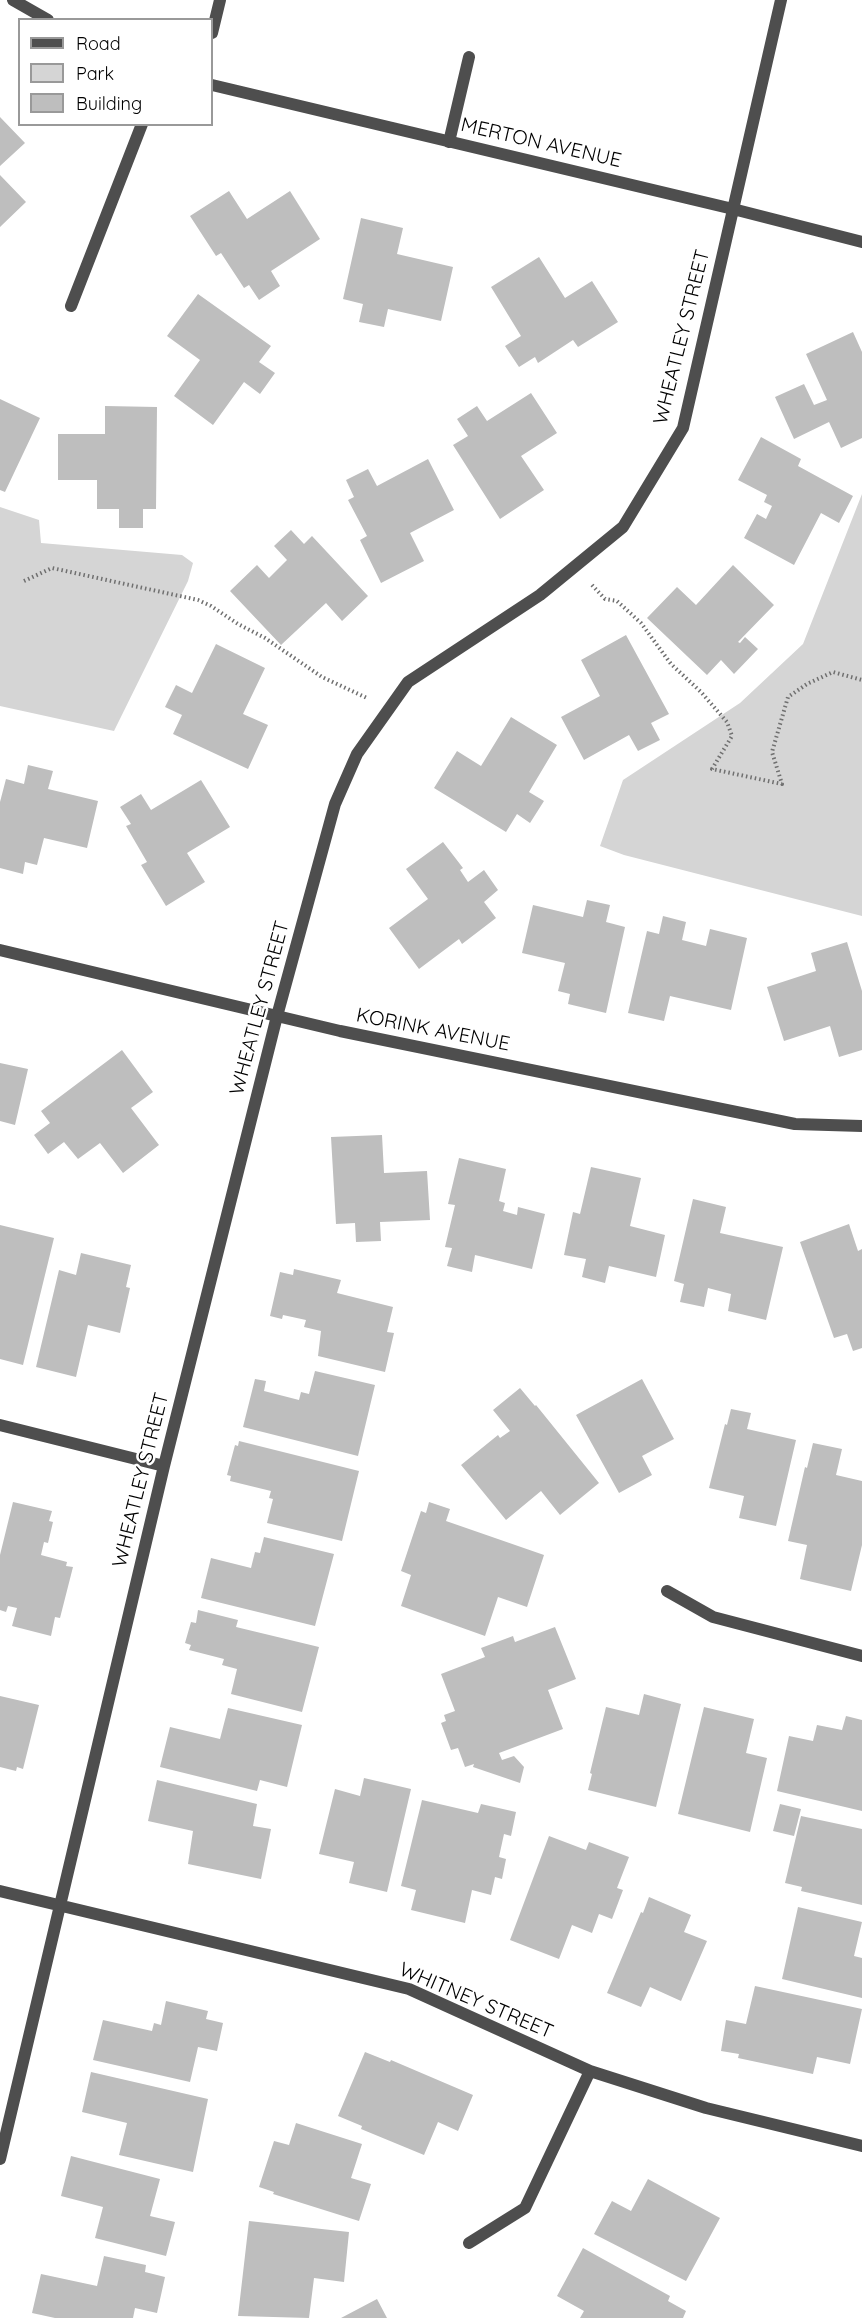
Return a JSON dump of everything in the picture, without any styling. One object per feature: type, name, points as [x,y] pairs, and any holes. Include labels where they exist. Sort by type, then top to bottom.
[{"type":"street","points":[[13,0],[44,18]]},
{"type":"street","points":[[213,29],[220,0]]},
{"type":"street","name":"WHEATLEY STREET","points":[[0,2159],[164,1466],[277,1016],[335,804],[357,754],[408,682],[540,596],[623,527],[683,428],[781,0]]},
{"type":"street","points":[[449,142],[469,57]]},
{"type":"street","name":"MERTON AVENUE","points":[[213,85],[862,242]]},
{"type":"street","points":[[72,306],[141,126]]},
{"type":"street","name":"KORINK AVENUE","points":[[0,950],[340,1031],[795,1124],[862,1126]]},
{"type":"street","points":[[0,1425],[164,1466]]},
{"type":"street","points":[[667,1591],[713,1617],[862,1656]]},
{"type":"street","name":"WHITNEY STREET","points":[[0,1891],[409,1989],[591,2071],[706,2108],[862,2146]]},
{"type":"street","points":[[470,2243],[525,2208],[591,2071]]},
{"type":"path","points":[[574,567],[605,599],[617,601],[641,623],[671,664],[702,692],[727,722],[732,736],[712,769],[782,784],[772,752],[788,697],[807,684],[833,672],[862,680]]},
{"type":"path","points":[[24,581],[52,568],[198,600],[265,638],[322,677],[390,708]]},
{"type":"green space","points":[[862,494],[862,916],[624,855],[600,846],[623,780],[740,703],[803,644]]},
{"type":"green space","points":[[0,507],[39,520],[41,543],[182,555],[193,563],[188,581],[114,731],[0,706]]},
{"type":"building","points":[[0,117],[25,143],[0,166]]},
{"type":"building","points":[[0,175],[26,202],[0,227]]},
{"type":"building","points":[[229,191],[247,219],[290,191],[320,239],[271,271],[280,286],[259,300],[249,285],[244,288],[221,253],[216,256],[190,216]]},
{"type":"building","points":[[361,218],[403,228],[397,254],[453,267],[441,321],[388,309],[384,327],[359,322],[363,304],[343,299]]},
{"type":"building","points":[[539,257],[565,298],[592,281],[618,322],[578,347],[573,340],[538,363],[535,357],[519,367],[505,346],[521,336],[491,287]]},
{"type":"building","points":[[198,294],[271,346],[259,362],[275,373],[260,394],[244,382],[213,425],[174,396],[200,360],[167,336]]},
{"type":"building","points":[[853,332],[862,352],[862,438],[841,448],[829,422],[794,439],[775,397],[804,384],[814,405],[827,400],[806,354]]},
{"type":"building","points":[[531,393],[557,433],[521,456],[544,490],[500,519],[453,445],[468,436],[457,419],[477,406],[487,421]]},
{"type":"building","points":[[0,399],[40,418],[5,492],[0,490]]},
{"type":"building","points":[[105,406],[157,407],[156,509],[143,509],[143,528],[119,528],[119,509],[97,509],[97,480],[58,480],[58,434],[105,434]]},
{"type":"building","points":[[761,437],[801,459],[798,466],[853,496],[839,523],[821,513],[794,565],[744,538],[757,514],[766,519],[772,506],[764,502],[767,495],[738,480]]},
{"type":"building","points":[[428,459],[454,510],[410,533],[424,561],[381,583],[360,540],[367,536],[348,500],[354,497],[346,480],[368,469],[377,486]]},
{"type":"building","points":[[291,530],[304,544],[312,536],[368,596],[342,621],[326,603],[281,645],[230,591],[257,565],[269,578],[287,560],[274,546]]},
{"type":"building","points":[[733,565],[774,605],[738,642],[740,643],[745,637],[758,649],[734,674],[721,660],[707,675],[647,618],[677,587],[696,605]]},
{"type":"building","points":[[626,635],[669,714],[651,723],[660,740],[638,751],[629,735],[584,760],[561,717],[600,696],[581,660]]},
{"type":"building","points":[[216,644],[265,668],[243,714],[268,725],[248,769],[173,734],[182,715],[165,707],[176,685],[192,693]]},
{"type":"building","points":[[511,717],[557,745],[529,792],[544,801],[530,823],[517,814],[506,832],[434,788],[457,751],[481,766]]},
{"type":"building","points":[[28,765],[53,771],[48,789],[98,801],[87,848],[44,838],[37,865],[25,862],[23,874],[0,868],[0,802],[6,779],[24,784]]},
{"type":"building","points":[[201,780],[230,827],[187,853],[205,882],[166,906],[141,865],[147,862],[126,826],[131,824],[120,807],[141,794],[151,810]]},
{"type":"building","points":[[443,842],[463,868],[460,870],[468,882],[484,870],[498,890],[484,902],[496,918],[462,944],[459,939],[419,969],[389,928],[428,899],[406,869]]},
{"type":"building","points":[[587,900],[610,905],[606,922],[625,927],[606,1013],[568,1004],[570,994],[558,991],[565,963],[522,953],[533,905],[583,917]]},
{"type":"building","points":[[663,916],[686,922],[682,940],[706,946],[710,929],[747,938],[731,1010],[670,996],[664,1021],[628,1013],[647,931],[659,934]]},
{"type":"building","points":[[847,942],[862,991],[862,1050],[839,1057],[830,1026],[784,1041],[767,987],[816,971],[811,953]]},
{"type":"building","points":[[122,1050],[153,1092],[131,1108],[159,1145],[123,1173],[100,1143],[78,1159],[64,1142],[48,1154],[34,1135],[50,1123],[41,1111]]},
{"type":"building","points":[[0,1063],[28,1069],[15,1125],[0,1121]]},
{"type":"building","points":[[382,1135],[384,1173],[427,1171],[430,1220],[380,1222],[381,1241],[356,1242],[355,1223],[336,1224],[331,1137]]},
{"type":"building","points":[[459,1158],[506,1169],[499,1201],[505,1203],[503,1211],[517,1215],[518,1207],[545,1214],[532,1269],[475,1255],[472,1272],[447,1266],[452,1248],[445,1247],[455,1205],[448,1204]]},
{"type":"building","points":[[591,1167],[641,1178],[630,1226],[665,1235],[656,1277],[609,1266],[605,1283],[582,1277],[586,1259],[564,1255],[573,1212],[580,1214]]},
{"type":"building","points":[[693,1199],[726,1207],[720,1233],[783,1247],[766,1320],[728,1311],[731,1294],[708,1288],[704,1307],[680,1302],[684,1284],[674,1281]]},
{"type":"building","points":[[849,1224],[858,1251],[862,1249],[862,1348],[853,1351],[847,1334],[834,1338],[800,1242]]},
{"type":"building","points":[[0,1225],[54,1238],[23,1365],[0,1359]]},
{"type":"building","points":[[81,1253],[131,1265],[126,1287],[130,1288],[120,1333],[88,1325],[76,1377],[36,1367],[59,1270],[76,1275]]},
{"type":"building","points":[[294,1269],[341,1280],[337,1293],[393,1307],[387,1332],[394,1333],[385,1372],[318,1356],[321,1331],[304,1327],[306,1320],[283,1315],[282,1319],[270,1316],[280,1272],[293,1275]]},
{"type":"building","points":[[315,1371],[375,1385],[358,1456],[243,1427],[255,1379],[266,1381],[264,1391],[299,1400],[301,1392],[309,1394]]},
{"type":"building","points":[[642,1379],[674,1439],[642,1456],[652,1475],[619,1493],[576,1415]]},
{"type":"building","points":[[520,1388],[599,1483],[560,1515],[541,1491],[506,1520],[461,1465],[498,1435],[500,1438],[510,1431],[493,1410]]},
{"type":"building","points":[[731,1409],[751,1413],[747,1429],[796,1440],[776,1526],[739,1518],[744,1496],[709,1488]]},
{"type":"building","points":[[239,1441],[359,1471],[342,1541],[267,1523],[273,1499],[269,1498],[271,1491],[230,1481],[231,1476],[227,1475],[235,1445],[238,1446]]},
{"type":"building","points":[[813,1443],[842,1449],[836,1475],[862,1481],[862,1545],[851,1591],[800,1579],[807,1545],[788,1541],[805,1467],[807,1468]]},
{"type":"building","points":[[13,1502],[52,1511],[49,1521],[53,1522],[48,1543],[44,1542],[41,1555],[67,1562],[66,1566],[73,1567],[60,1618],[55,1617],[51,1636],[12,1626],[17,1608],[8,1606],[6,1612],[0,1610],[0,1555]]},
{"type":"building","points":[[429,1502],[450,1509],[446,1521],[544,1555],[527,1607],[498,1597],[485,1636],[401,1606],[411,1575],[401,1571],[421,1511],[426,1513]]},
{"type":"building","points":[[264,1537],[334,1554],[315,1626],[201,1598],[211,1558],[251,1568],[255,1552],[260,1553]]},
{"type":"building","points":[[198,1610],[238,1620],[236,1627],[319,1647],[302,1712],[231,1694],[237,1669],[222,1665],[224,1659],[189,1650],[191,1645],[185,1643],[191,1622],[196,1623]]},
{"type":"building","points":[[555,1627],[576,1679],[548,1690],[563,1729],[499,1753],[502,1760],[514,1756],[524,1767],[520,1783],[473,1767],[474,1764],[465,1767],[458,1748],[451,1750],[441,1723],[446,1721],[444,1715],[455,1711],[441,1674],[485,1657],[481,1648],[513,1636],[515,1642]]},
{"type":"building","points":[[644,1694],[681,1704],[656,1807],[588,1790],[606,1707],[639,1715]]},
{"type":"building","points":[[0,1696],[39,1705],[23,1769],[17,1767],[16,1771],[0,1767]]},
{"type":"building","points":[[704,1707],[754,1719],[746,1753],[767,1758],[750,1832],[678,1814]]},
{"type":"building","points":[[228,1708],[302,1725],[287,1787],[260,1780],[257,1791],[160,1767],[170,1727],[220,1739]]},
{"type":"building","points":[[846,1716],[862,1720],[862,1811],[777,1791],[789,1736],[813,1741],[817,1725],[842,1730]]},
{"type":"building","points":[[364,1778],[411,1789],[387,1892],[349,1883],[354,1862],[319,1854],[335,1789],[360,1796]]},
{"type":"building","points":[[157,1780],[257,1804],[253,1826],[271,1829],[261,1879],[188,1864],[193,1831],[148,1821]]},
{"type":"building","points":[[422,1800],[478,1813],[481,1804],[516,1812],[511,1836],[504,1834],[499,1857],[506,1859],[502,1879],[495,1877],[491,1895],[472,1890],[465,1923],[411,1910],[416,1890],[401,1886]]},
{"type":"building","points":[[780,1804],[801,1809],[794,1836],[773,1831]]},
{"type":"building","points":[[801,1816],[862,1829],[862,1905],[801,1891],[802,1887],[785,1883]]},
{"type":"building","points":[[549,1836],[586,1850],[589,1842],[629,1857],[617,1888],[623,1890],[612,1919],[599,1914],[592,1933],[572,1925],[559,1959],[510,1940]]},
{"type":"building","points":[[649,1897],[691,1915],[684,1932],[707,1941],[681,2001],[650,1987],[641,2007],[607,1993]]},
{"type":"building","points":[[798,1907],[862,1922],[854,1956],[862,1958],[862,1998],[782,1979]]},
{"type":"building","points":[[755,1986],[862,2009],[850,2064],[817,2057],[813,2074],[738,2058],[739,2054],[721,2051],[726,2020],[746,2024]]},
{"type":"building","points":[[166,2001],[208,2011],[206,2019],[223,2023],[217,2051],[198,2047],[190,2082],[93,2060],[103,2020],[152,2031],[154,2023],[161,2025]]},
{"type":"building","points":[[365,2052],[390,2062],[391,2060],[473,2095],[458,2131],[438,2122],[424,2155],[361,2129],[362,2126],[338,2116]]},
{"type":"building","points":[[91,2072],[208,2099],[193,2172],[119,2155],[127,2123],[82,2112]]},
{"type":"building","points":[[296,2123],[362,2144],[351,2178],[371,2184],[359,2221],[273,2194],[274,2192],[259,2187],[274,2141],[289,2145]]},
{"type":"building","points":[[71,2156],[160,2179],[150,2216],[175,2222],[166,2256],[95,2238],[103,2207],[61,2196]]},
{"type":"building","points":[[648,2179],[720,2218],[686,2281],[594,2234],[612,2201],[631,2211]]},
{"type":"building","points":[[249,2221],[349,2232],[344,2282],[314,2278],[309,2318],[238,2316]]},
{"type":"building","points":[[583,2248],[670,2296],[668,2301],[686,2311],[683,2318],[580,2318],[584,2311],[557,2296]]},
{"type":"building","points":[[104,2256],[146,2265],[145,2272],[165,2277],[157,2313],[135,2308],[133,2318],[55,2318],[32,2313],[41,2274],[97,2286]]},
{"type":"building","points":[[377,2299],[387,2318],[341,2318]]}]
